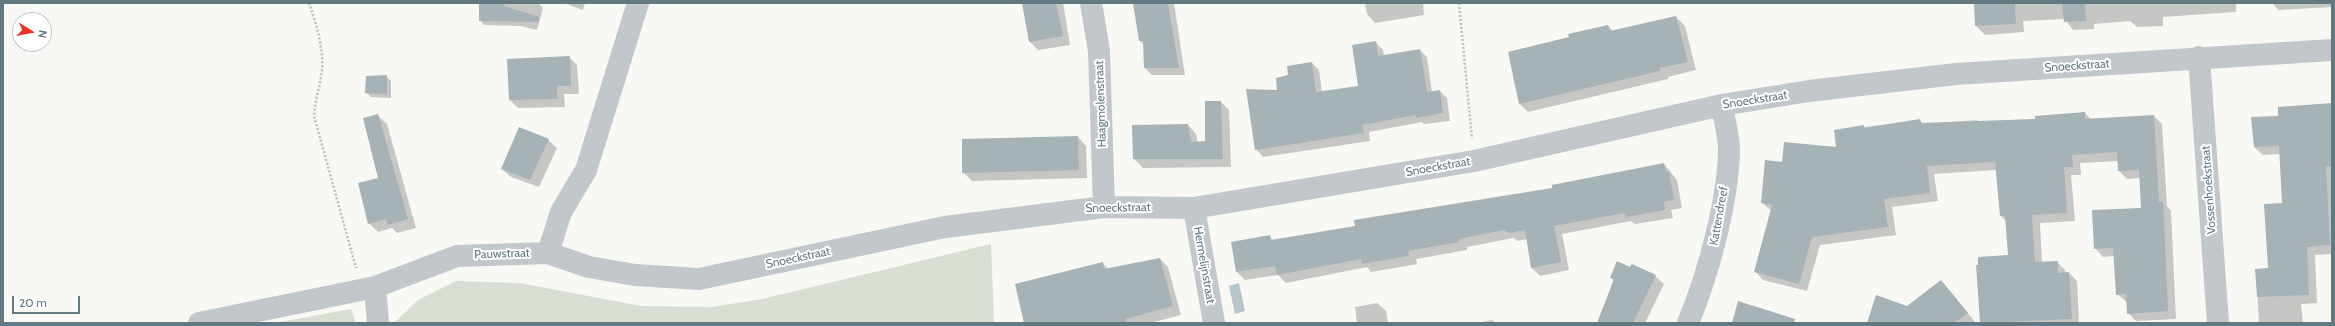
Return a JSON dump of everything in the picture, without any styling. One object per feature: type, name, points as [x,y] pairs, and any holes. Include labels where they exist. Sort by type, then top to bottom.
[{"type":"street","points":[[548,253],[561,212],[586,170],[638,3]]},
{"type":"street","name":"Haagmolenstraat","points":[[1091,3],[1099,51],[1104,207]]},
{"type":"street","name":"Snoeckstraat","points":[[548,253],[597,268],[635,274],[699,279],[945,228],[1104,207],[1194,208],[1474,161],[1722,105],[1872,82],[2199,57],[2332,50]]},
{"type":"street","name":"Vossenhoekstraat","points":[[2199,57],[2218,323]]},
{"type":"street","name":"Kattendreef","points":[[1688,323],[1714,248],[1725,186],[1729,150],[1722,105]]},
{"type":"street","name":"Hermelijnstraat","points":[[1194,208],[1214,323]]},
{"type":"street","name":"Pauwstraat","points":[[199,323],[368,288],[457,256],[548,253]]},
{"type":"street","points":[[368,288],[378,323]]},
{"type":"path","points":[[309,3],[321,48],[321,62],[314,116],[368,288]]},
{"type":"path","points":[[1459,3],[1474,161]]},
{"type":"shaded area","points":[[991,244],[994,323],[394,323],[418,300],[456,281],[520,283],[641,306],[712,307],[762,299]]},
{"type":"shaded area","points":[[1239,283],[1245,311],[1235,314],[1229,286]]},
{"type":"shaded area","points":[[351,309],[356,323],[275,323]]},
{"type":"building","points":[[479,3],[504,3],[504,6],[539,17],[539,22],[479,21]]},
{"type":"building","points":[[1022,3],[1056,3],[1063,36],[1029,42]]},
{"type":"building","points":[[1133,3],[1168,3],[1179,68],[1144,68],[1143,41],[1139,41]]},
{"type":"building","points":[[1974,3],[2015,3],[2016,24],[1975,26]]},
{"type":"building","points":[[2062,3],[2085,3],[2086,21],[2064,22]]},
{"type":"building","points":[[1676,16],[1688,62],[1660,68],[1660,71],[1519,104],[1508,52],[1569,37],[1568,34],[1608,25],[1610,31]]},
{"type":"building","points":[[1376,41],[1378,56],[1420,49],[1427,92],[1440,90],[1443,113],[1416,118],[1416,115],[1362,125],[1364,133],[1255,150],[1246,89],[1277,90],[1276,78],[1288,75],[1287,66],[1312,62],[1316,92],[1358,86],[1352,45]]},
{"type":"building","points":[[570,56],[571,86],[557,86],[557,99],[509,100],[507,59]]},
{"type":"building","points":[[387,75],[387,94],[365,93],[366,76]]},
{"type":"building","points":[[1205,101],[1221,101],[1223,159],[1133,159],[1132,125],[1188,124],[1191,142],[1205,141]]},
{"type":"building","points":[[2332,103],[2332,166],[2326,167],[2330,245],[2307,247],[2309,295],[2257,297],[2255,269],[2268,268],[2264,204],[2282,203],[2279,146],[2254,147],[2251,117],[2278,116],[2278,107]]},
{"type":"building","points":[[2085,112],[2085,119],[2154,115],[2159,202],[2163,201],[2168,311],[2127,314],[2126,294],[2116,295],[2113,248],[2094,249],[2092,210],[2141,208],[2139,170],[2118,171],[2117,152],[2072,155],[2073,167],[2064,167],[2067,213],[2032,215],[2035,262],[2058,261],[2058,273],[2069,272],[2072,319],[1980,323],[1976,265],[1978,265],[1978,257],[2008,255],[2005,216],[2000,216],[1995,162],[1927,166],[1930,193],[1884,199],[1888,227],[1812,237],[1799,284],[1754,272],[1772,205],[1761,203],[1765,160],[1782,162],[1784,142],[1836,147],[1834,130],[1864,125],[1864,128],[1920,119],[1921,123],[2035,119],[2035,116]]},
{"type":"building","points":[[378,114],[408,219],[388,225],[386,219],[368,224],[358,183],[378,178],[363,118]]},
{"type":"building","points":[[519,127],[549,139],[530,180],[501,169]]},
{"type":"building","points":[[1078,136],[1079,170],[962,173],[962,139]]},
{"type":"building","points":[[1664,163],[1666,172],[1669,171],[1674,200],[1664,202],[1665,210],[1626,217],[1625,213],[1554,226],[1561,262],[1531,268],[1525,230],[1509,233],[1504,230],[1459,239],[1459,242],[1408,251],[1409,256],[1362,264],[1361,259],[1277,275],[1275,266],[1236,272],[1231,242],[1270,235],[1271,240],[1355,226],[1354,220],[1552,188],[1552,185]]},
{"type":"building","points":[[1160,258],[1173,306],[1126,319],[1127,323],[1024,323],[1015,284],[1103,262],[1104,269]]},
{"type":"building","points":[[1617,261],[1630,267],[1632,264],[1656,275],[1633,323],[1597,323],[1614,279],[1610,278]]},
{"type":"building","points":[[1941,280],[1968,313],[1954,323],[1867,323],[1876,295],[1907,306]]},
{"type":"building","points":[[1738,301],[1795,319],[1794,323],[1732,323]]}]
